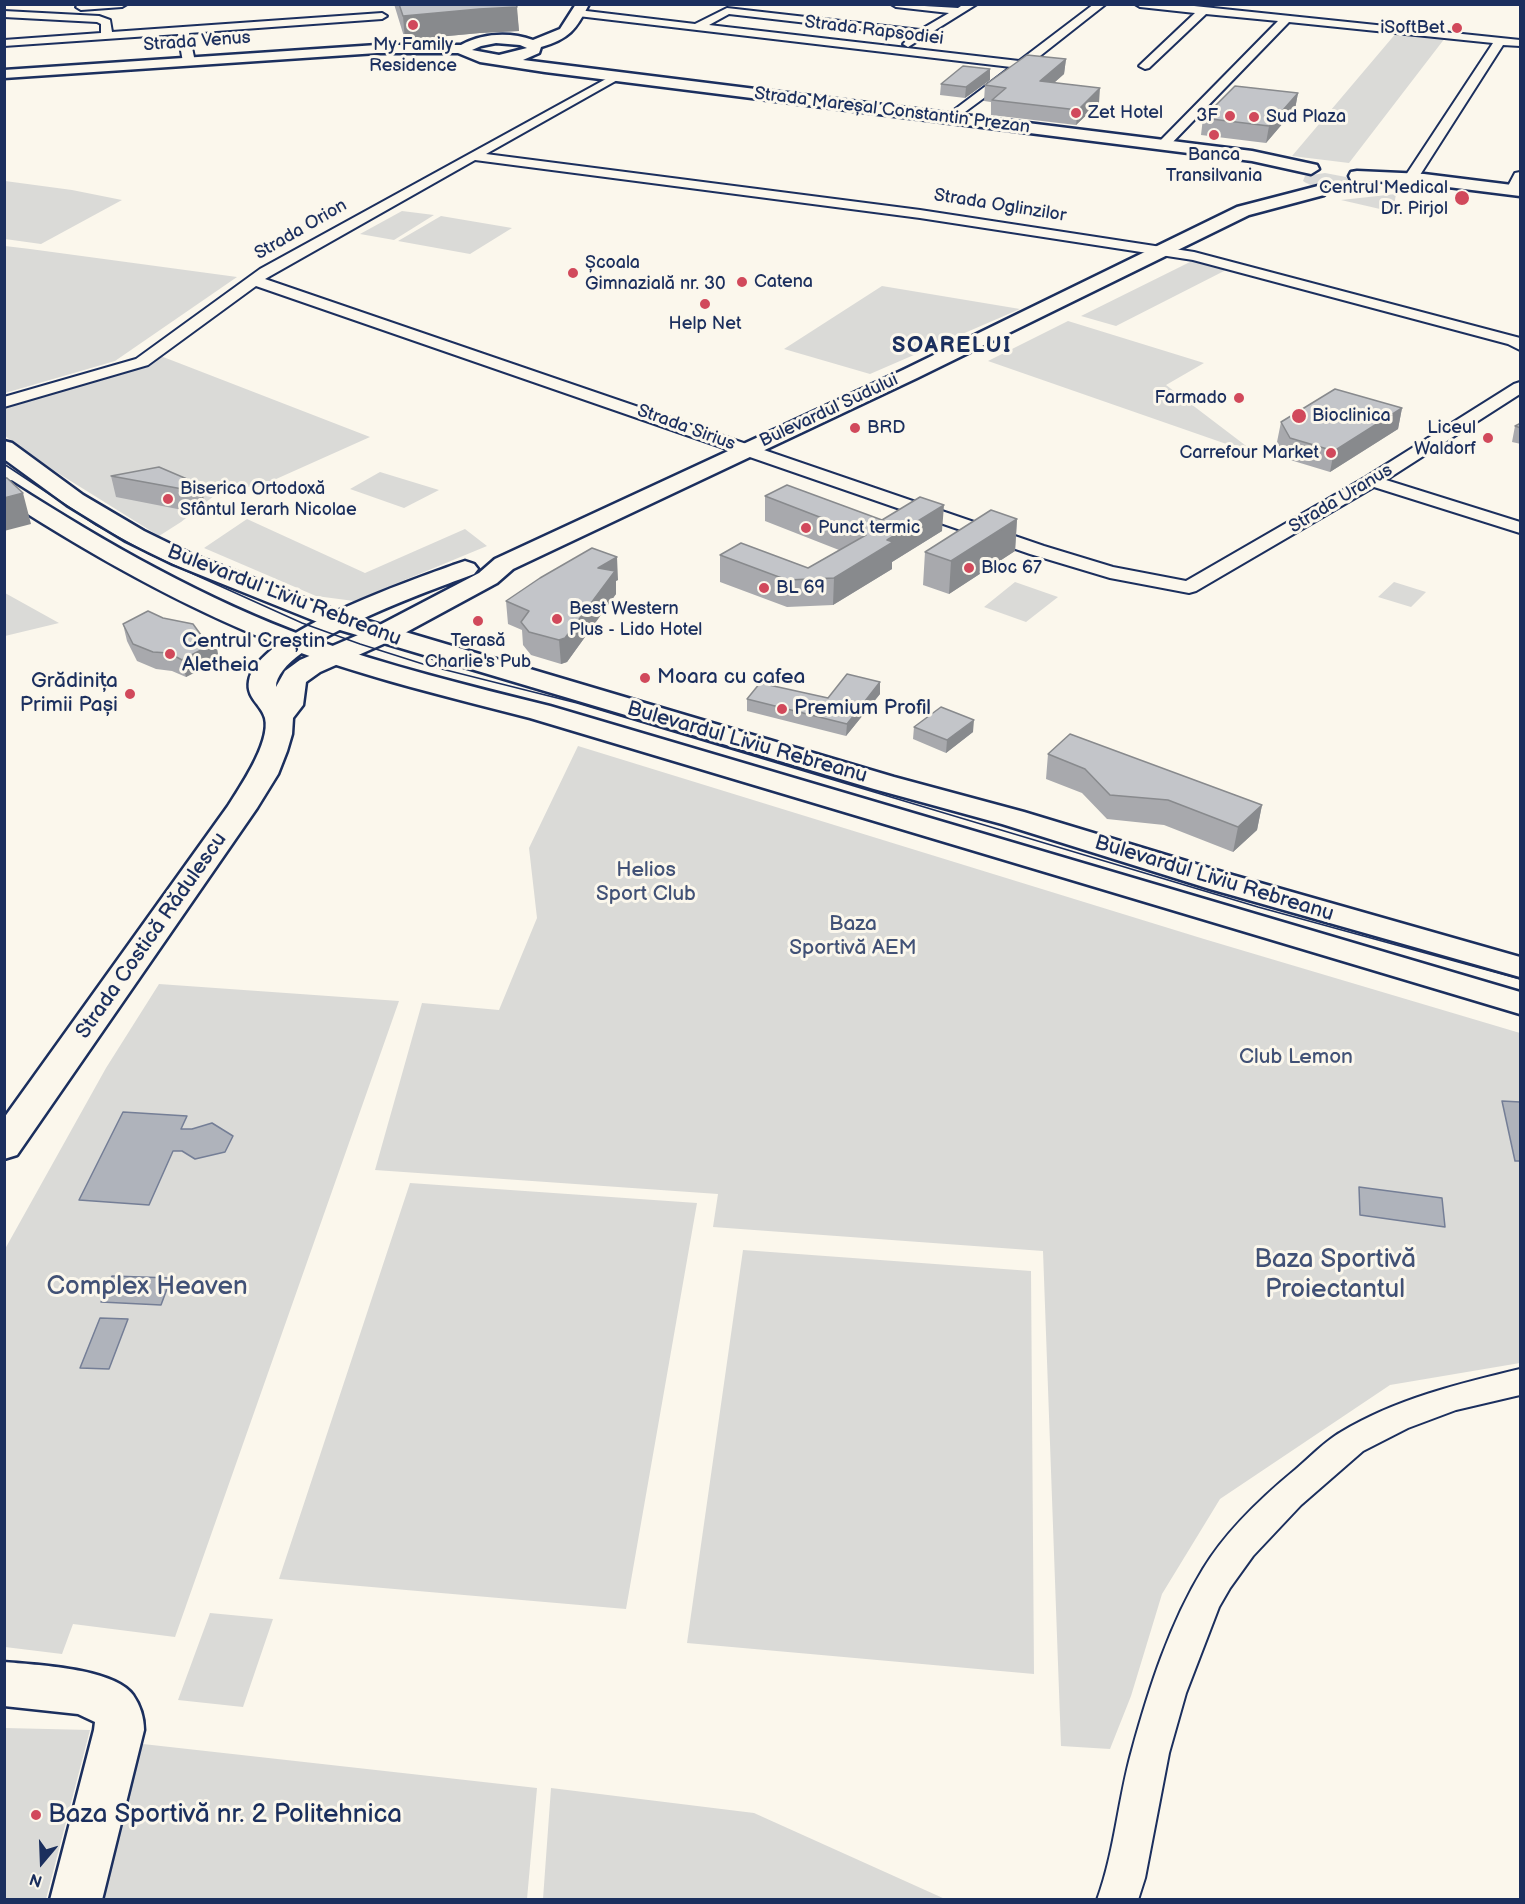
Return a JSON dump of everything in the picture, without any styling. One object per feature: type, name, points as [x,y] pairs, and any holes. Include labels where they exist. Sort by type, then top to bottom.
[{"type":"main road","points":[[470,45],[468,54],[484,57],[525,47],[555,38],[578,15]]},
{"type":"main road","name":"Strada Venus","points":[[4,74],[392,48],[470,45],[496,39],[525,47]]},
{"type":"main road","name":"Strada Mareșal Constantin Prezan","points":[[525,47],[529,63],[542,68]]},
{"type":"main road","points":[[281,56],[419,56],[542,68]]},
{"type":"main road","name":"Strada Mareșal Constantin Prezan","points":[[484,57],[542,68],[1252,156],[1311,169]]},
{"type":"main road","name":"Strada Mareșal Constantin Prezan","points":[[1239,156],[1290,179],[1300,187],[1324,191]]},
{"type":"main road","points":[[1311,169],[1349,178],[1518,186]]},
{"type":"main road","name":"Bulevardul Sudului","points":[[1250,209],[1253,204],[1300,171],[1311,169]]},
{"type":"main road","points":[[1349,178],[1411,178],[1436,182]]},
{"type":"main road","name":"Bulevardul Sudului","points":[[336,656],[381,635],[488,578],[504,564],[1250,209],[1262,208],[1324,191]]},
{"type":"main road","name":"Bulevardul Liviu Rebreanu","points":[[4,448],[75,500],[135,536],[182,559],[339,621],[862,777],[1013,818],[1221,882],[1521,967]]},
{"type":"main road","name":"Bulevardul Liviu Rebreanu","points":[[4,488],[66,529],[158,580],[298,643],[336,656],[376,669],[540,712],[1521,1003]]},
{"type":"main road","name":"Bulevardul Sudului","points":[[298,643],[339,621],[465,569],[504,564]]},
{"type":"main road","points":[[298,643],[281,654],[264,675],[262,688],[267,704],[283,707],[313,683],[376,669]]},
{"type":"main road","name":"Strada Costică Rădulescu","points":[[4,1146],[242,808],[273,751],[283,707],[295,677],[310,666],[336,656]]},
{"type":"main road","points":[[4,1684],[84,1694],[102,1700],[115,1709],[119,1719],[119,1730],[76,1899]]},
{"type":"street","points":[[8,13],[22,5],[35,4]]},
{"type":"street","points":[[8,13],[122,4]]},
{"type":"street","points":[[896,4],[961,11]]},
{"type":"street","points":[[900,50],[922,33],[972,4]]},
{"type":"street","points":[[950,118],[1101,4]]},
{"type":"street","points":[[1140,4],[1521,43]]},
{"type":"street","points":[[1234,14],[1244,4]]},
{"type":"street","points":[[696,27],[727,11],[922,33]]},
{"type":"street","points":[[1145,66],[1203,11]]},
{"type":"street","points":[[8,13],[99,19],[106,22],[106,36]]},
{"type":"street","name":"Strada Rapsodiei","points":[[578,15],[1023,64]]},
{"type":"street","points":[[4,43],[382,16]]},
{"type":"street","points":[[1163,146],[1286,19]]},
{"type":"street","points":[[183,31],[189,62]]},
{"type":"street","points":[[1411,178],[1500,41]]},
{"type":"street","name":"Strada Orion","points":[[4,402],[142,362],[253,280],[615,77]]},
{"type":"street","name":"Strada Oglinzilor","points":[[472,156],[1027,229],[1165,251],[1303,283],[1518,342]]},
{"type":"street","name":"Strada Sirius","points":[[253,280],[1037,550],[1110,572],[1189,587]]},
{"type":"street","name":"Strada Uranus","points":[[1189,587],[1372,482],[1521,387]]},
{"type":"street","points":[[1372,482],[1521,528]]},
{"type":"street","points":[[1117,1899],[1125,1878],[1150,1753],[1167,1693],[1203,1602],[1217,1577],[1241,1546],[1289,1495],[1351,1442],[1396,1419],[1451,1398],[1521,1382]]},
{"type":"green space","points":[[1397,32],[1445,38],[1349,163],[1292,156]]},
{"type":"green space","points":[[1325,173],[1346,177],[1351,183],[1340,188],[1327,188],[1303,181],[1305,176]]},
{"type":"green space","points":[[5,181],[72,190],[122,200],[41,244],[5,239]]},
{"type":"green space","points":[[1396,194],[1393,212],[1341,200]]},
{"type":"green space","points":[[402,211],[434,215],[394,240],[360,234]]},
{"type":"green space","points":[[441,216],[512,228],[470,254],[398,241]]},
{"type":"green space","points":[[5,246],[237,277],[115,361],[5,393]]},
{"type":"green space","points":[[1194,260],[1228,269],[1116,326],[1081,316]]},
{"type":"green space","points":[[882,286],[1020,309],[870,374],[784,349]]},
{"type":"green space","points":[[1068,321],[1204,363],[1166,385],[1258,455],[988,361]]},
{"type":"green space","points":[[155,354],[370,437],[256,488],[229,484],[181,522],[159,536],[53,470],[5,436],[5,401]]},
{"type":"green space","points":[[380,472],[439,490],[404,508],[350,489]]},
{"type":"green space","points":[[247,519],[365,573],[465,529],[487,546],[354,601],[316,596],[204,548]]},
{"type":"green space","points":[[1015,582],[1058,597],[1026,622],[984,607]]},
{"type":"green space","points":[[1394,582],[1426,592],[1411,607],[1378,597]]},
{"type":"green space","points":[[5,593],[59,623],[5,636]]},
{"type":"green space","points":[[578,746],[1204,939],[1520,1033],[1520,1363],[1390,1385],[1220,1499],[1162,1594],[1131,1696],[1110,1749],[1061,1746],[1043,1251],[713,1227],[718,1194],[375,1170],[422,1003],[499,1010],[537,918],[529,848]]},
{"type":"green space","name":"Complex Heaven","points":[[159,984],[399,1001],[175,1637],[73,1624],[62,1654],[5,1647],[5,1249],[106,1068]]},
{"type":"green space","points":[[410,1183],[697,1203],[626,1609],[279,1579]]},
{"type":"green space","points":[[743,1250],[1031,1271],[1034,1674],[687,1643]]},
{"type":"green space","points":[[210,1613],[273,1619],[243,1707],[178,1700]]},
{"type":"green space","name":"Baza Sportivă nr. 2 Politehnica","points":[[5,1728],[90,1730],[46,1899],[5,1899]]},
{"type":"green space","points":[[134,1743],[537,1788],[527,1899],[93,1900]]},
{"type":"green space","points":[[551,1788],[754,1813],[945,1899],[543,1899]]},
{"type":"shaded area","points":[[1502,1101],[1520,1102],[1520,1161],[1515,1161]]},
{"type":"shaded area","points":[[123,1112],[187,1116],[181,1129],[192,1129],[212,1123],[233,1136],[225,1152],[195,1159],[182,1151],[173,1151],[149,1205],[79,1200]]},
{"type":"shaded area","points":[[1359,1187],[1442,1198],[1445,1227],[1360,1215]]},
{"type":"shaded area","points":[[112,1276],[171,1278],[161,1305],[101,1302]]},
{"type":"shaded area","points":[[100,1318],[128,1319],[109,1369],[80,1368]]},
{"type":"building","points":[[399,4],[516,4],[517,7],[403,16]]},
{"type":"building","points":[[1027,55],[1066,59],[1040,81],[1100,88],[1078,110],[992,100],[1006,88],[985,85]]},
{"type":"building","points":[[963,66],[990,69],[966,87],[941,84]]},
{"type":"building","points":[[1235,86],[1298,93],[1269,126],[1203,118]]},
{"type":"building","points":[[1335,389],[1402,408],[1334,451],[1290,438],[1281,422]]},
{"type":"building","points":[[159,467],[201,485],[199,492],[111,476]]},
{"type":"building","points":[[4,478],[7,478],[23,493],[4,498]]},
{"type":"building","points":[[787,485],[882,520],[920,497],[944,505],[887,540],[893,542],[834,578],[787,580],[720,555],[741,543],[808,568],[866,535],[765,496]]},
{"type":"building","points":[[991,510],[1017,519],[951,561],[925,552]]},
{"type":"building","points":[[592,548],[617,557],[598,568],[615,571],[565,638],[559,640],[529,632],[521,622],[529,611],[506,601]]},
{"type":"building","points":[[148,611],[163,618],[193,624],[201,635],[216,642],[182,660],[169,653],[153,652],[133,644],[123,624]]},
{"type":"building","points":[[847,674],[880,682],[847,724],[747,699],[760,683],[828,698]]},
{"type":"building","points":[[941,707],[974,720],[947,740],[914,727]]},
{"type":"building","points":[[1070,734],[1262,805],[1238,827],[1168,800],[1110,795],[1085,769],[1048,754]]},
{"type":"tram line","points":[[4,464],[96,525],[149,554],[302,623],[360,644],[426,665],[577,703],[1258,907],[1520,979]]},
{"type":"place","name":"My Family Residence","points":[[413,25]]},
{"type":"place","name":"iSoftBet","points":[[1457,28]]},
{"type":"place","name":"Zet Hotel","points":[[1076,113]]},
{"type":"place","name":"3F","points":[[1230,116]]},
{"type":"place","name":"Sud Plaza","points":[[1254,117]]},
{"type":"place","name":"Banca Transilvania","points":[[1214,135]]},
{"type":"place","name":"Centrul Medical Dr. Pirjol","points":[[1462,198]]},
{"type":"place","name":"Școala Gimnazială nr. 30","points":[[573,273]]},
{"type":"place","name":"Catena","points":[[742,282]]},
{"type":"place","name":"Help Net","points":[[705,304]]},
{"type":"place","name":"Farmado","points":[[1239,398]]},
{"type":"place","name":"Bioclinica","points":[[1299,416]]},
{"type":"place","name":"BRD","points":[[855,428]]},
{"type":"place","name":"Liceul Waldorf","points":[[1488,438]]},
{"type":"place","name":"Carrefour Market","points":[[1331,453]]},
{"type":"place","name":"Biserica Ortodoxă Sfântul Ierarh Nicolae","points":[[168,499]]},
{"type":"place","name":"Punct termic","points":[[806,528]]},
{"type":"place","name":"Bloc 67","points":[[969,568]]},
{"type":"place","name":"BL 69","points":[[764,588]]},
{"type":"place","name":"Best Western Plus - Lido Hotel","points":[[557,619]]},
{"type":"place","name":"Terasă Charlie's Pub","points":[[478,621]]},
{"type":"place","name":"Centrul Creștin Aletheia","points":[[170,654]]},
{"type":"place","name":"Moara cu cafea","points":[[645,678]]},
{"type":"place","name":"Grădinița Primii Pași","points":[[130,694]]},
{"type":"place","name":"Premium Profil","points":[[782,709]]},
{"type":"place","name":"Baza Sportivă nr. 2 Politehnica","points":[[36,1815]]},
{"type":"district","name":"SOARELUI","points":[[952,346]]},
{"type":"park label","name":"Helios Sport Club","points":[[646,883]]},
{"type":"park label","name":"Baza Sportivă AEM","points":[[853,937]]},
{"type":"park label","name":"Club Lemon","points":[[1296,1058]]},
{"type":"park label","name":"Baza Sportivă Proiectantul","points":[[1335,1275]]}]
